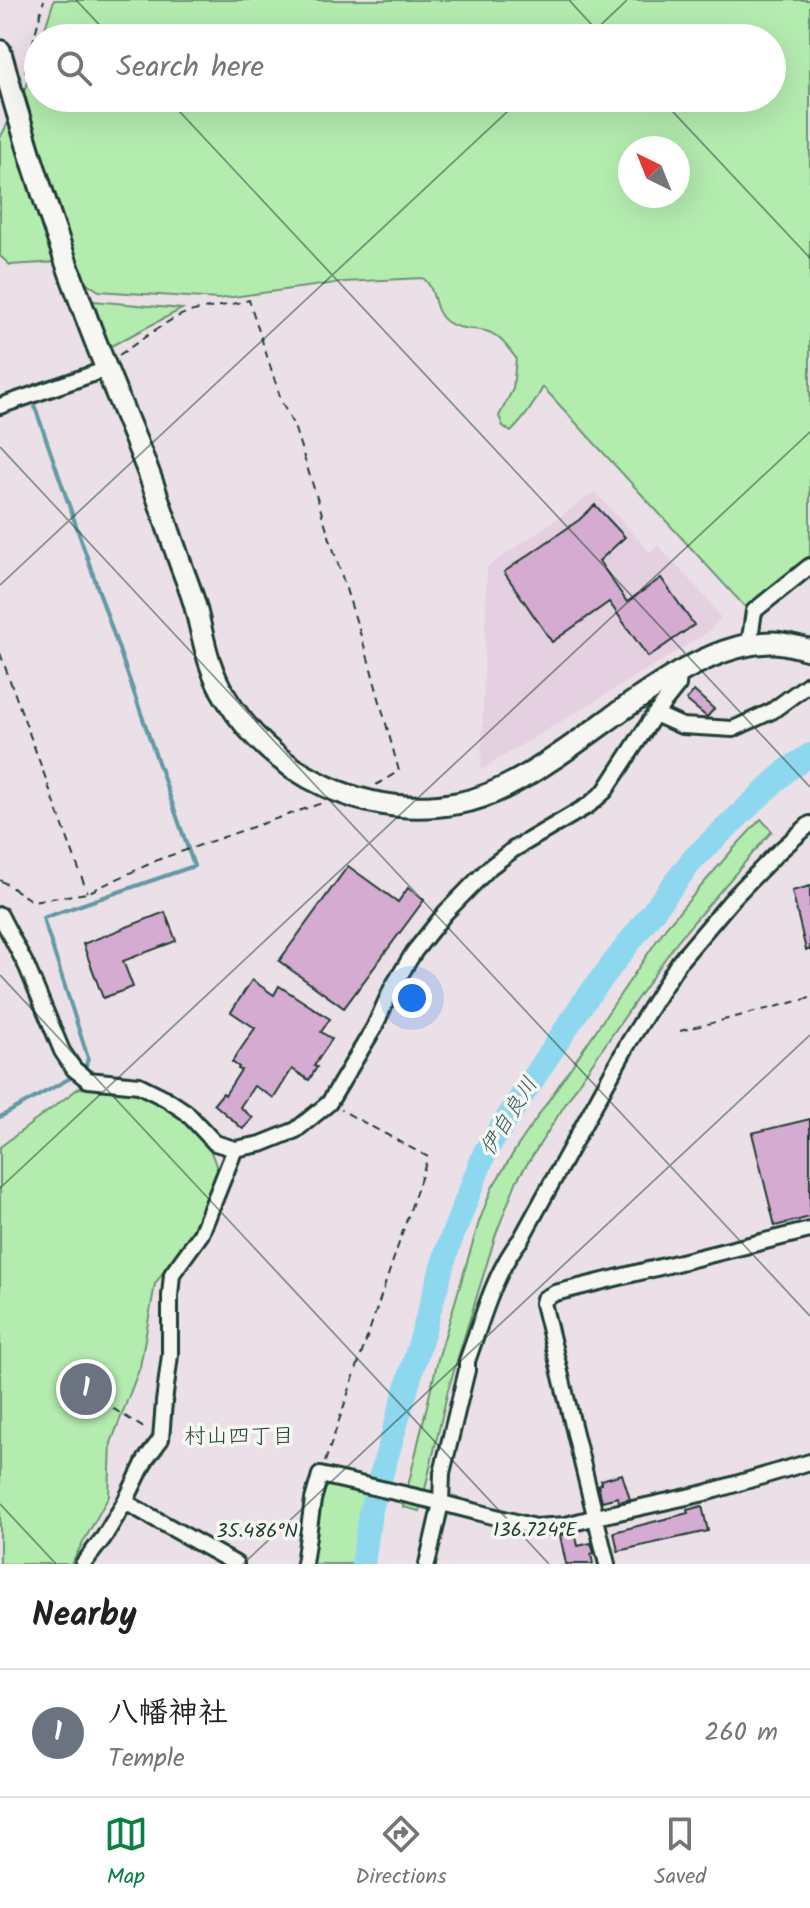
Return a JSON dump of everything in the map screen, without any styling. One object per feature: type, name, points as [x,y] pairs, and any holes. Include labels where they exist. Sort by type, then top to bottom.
[{"type":"street","points":[[0,51],[34,169],[81,304],[146,466],[196,609],[206,656],[225,697],[250,731],[281,761],[314,781],[375,803],[417,806],[461,803],[500,789],[549,761],[679,674],[713,655],[764,642],[790,644],[810,650]]},
{"type":"street","points":[[0,406],[106,367]]},
{"type":"street","points":[[749,645],[754,611],[810,566]]},
{"type":"street","points":[[0,915],[27,967],[62,1051],[74,1069],[88,1080],[139,1085],[165,1098],[186,1112],[215,1143],[235,1149],[261,1144],[296,1130],[329,1103],[374,1028],[392,988],[414,952],[445,913],[490,867],[514,849],[589,805],[605,791],[655,714],[678,685],[679,674]]},
{"type":"street","points":[[655,714],[682,726],[733,729],[772,711],[810,683]]},
{"type":"street","points":[[427,1564],[435,1502],[467,1361],[490,1295],[513,1249],[629,1042],[679,962],[734,897],[810,824]]},
{"type":"street","points":[[83,1564],[104,1537],[146,1459],[161,1439],[170,1355],[172,1274],[201,1234],[235,1149]]},
{"type":"street","points":[[607,1564],[544,1299],[555,1293],[810,1230]]},
{"type":"street","points":[[304,1564],[313,1500],[326,1476],[535,1527],[566,1525],[705,1493],[810,1462]]},
{"type":"street","points":[[125,1502],[236,1564]]},
{"type":"path","points":[[37,24],[44,0]]},
{"type":"path","points":[[15,107],[24,74]]},
{"type":"path","points":[[106,367],[182,314],[249,300],[282,403],[294,426],[399,771],[377,784]]},
{"type":"path","points":[[0,653],[87,893]]},
{"type":"path","points":[[0,880],[32,901],[87,893],[160,859],[346,795]]},
{"type":"path","points":[[680,1031],[810,998]]},
{"type":"path","points":[[326,1476],[428,1157],[329,1103]]},
{"type":"path","points":[[101,1401],[161,1439]]},
{"type":"shaded area","points":[[595,492],[650,552],[658,545],[710,602],[721,619],[707,633],[481,770],[487,567]]},
{"type":"green space","points":[[54,0],[810,0],[810,563],[746,608],[543,387],[529,411],[511,432],[503,426],[499,416],[513,389],[516,358],[493,334],[446,321],[423,278],[343,282],[218,299],[99,291],[78,277],[30,112],[786,112],[786,24],[46,24]]},
{"type":"green space","points":[[9,121],[58,262],[10,265],[0,256],[0,138]]},
{"type":"green space","points":[[93,301],[182,309],[109,347]]},
{"type":"green space","points":[[761,819],[772,831],[678,940],[582,1078],[517,1180],[496,1234],[448,1390],[420,1511],[403,1507],[438,1359],[492,1188],[666,927]]},
{"type":"green space","points":[[79,1088],[132,1092],[179,1113],[211,1152],[218,1171],[193,1229],[155,1284],[140,1367],[111,1443],[109,1496],[71,1564],[0,1564],[0,1147]]},
{"type":"green space","points":[[330,1483],[365,1489],[355,1564],[311,1564],[321,1489]]},
{"type":"building","points":[[595,505],[625,537],[599,561],[627,602],[661,578],[694,625],[648,657],[609,602],[552,642],[504,572],[579,520]]},
{"type":"building","points":[[694,691],[714,709],[707,717],[686,700]]},
{"type":"building","points":[[348,866],[398,902],[408,888],[424,900],[344,1008],[279,961]]},
{"type":"building","points":[[810,886],[810,950],[806,950],[792,891]]},
{"type":"building","points":[[165,912],[176,941],[123,961],[133,987],[103,998],[83,944]]},
{"type":"building","points":[[252,980],[274,995],[279,986],[330,1019],[321,1032],[332,1039],[314,1066],[317,1067],[309,1080],[292,1069],[274,1098],[254,1086],[240,1107],[253,1118],[243,1129],[214,1104],[223,1093],[225,1095],[241,1070],[232,1062],[255,1028],[231,1012]]},
{"type":"building","points":[[810,1119],[810,1217],[775,1226],[752,1133]]},
{"type":"building","points":[[69,1371],[97,1388],[90,1400],[63,1381]]},
{"type":"building","points":[[622,1474],[630,1499],[619,1502],[618,1497],[602,1501],[598,1485],[601,1480]]},
{"type":"building","points":[[702,1506],[708,1531],[618,1551],[614,1532],[688,1513],[687,1510]]},
{"type":"building","points":[[575,1533],[578,1546],[591,1543],[593,1564],[566,1564],[560,1535]]},
{"type":"waterway","points":[[35,407],[194,866],[43,918],[88,1058],[82,1072]]},
{"type":"waterway","name":"伊自良川","points":[[363,1564],[370,1513],[448,1247],[485,1152],[583,1003],[693,859],[787,770],[810,755]]},
{"type":"waterway","points":[[0,1117],[74,1076]]},
{"type":"place","name":"八幡神社","points":[[86,1389]]},
{"type":"district","name":"村山四丁目","points":[[239,1437]]}]
